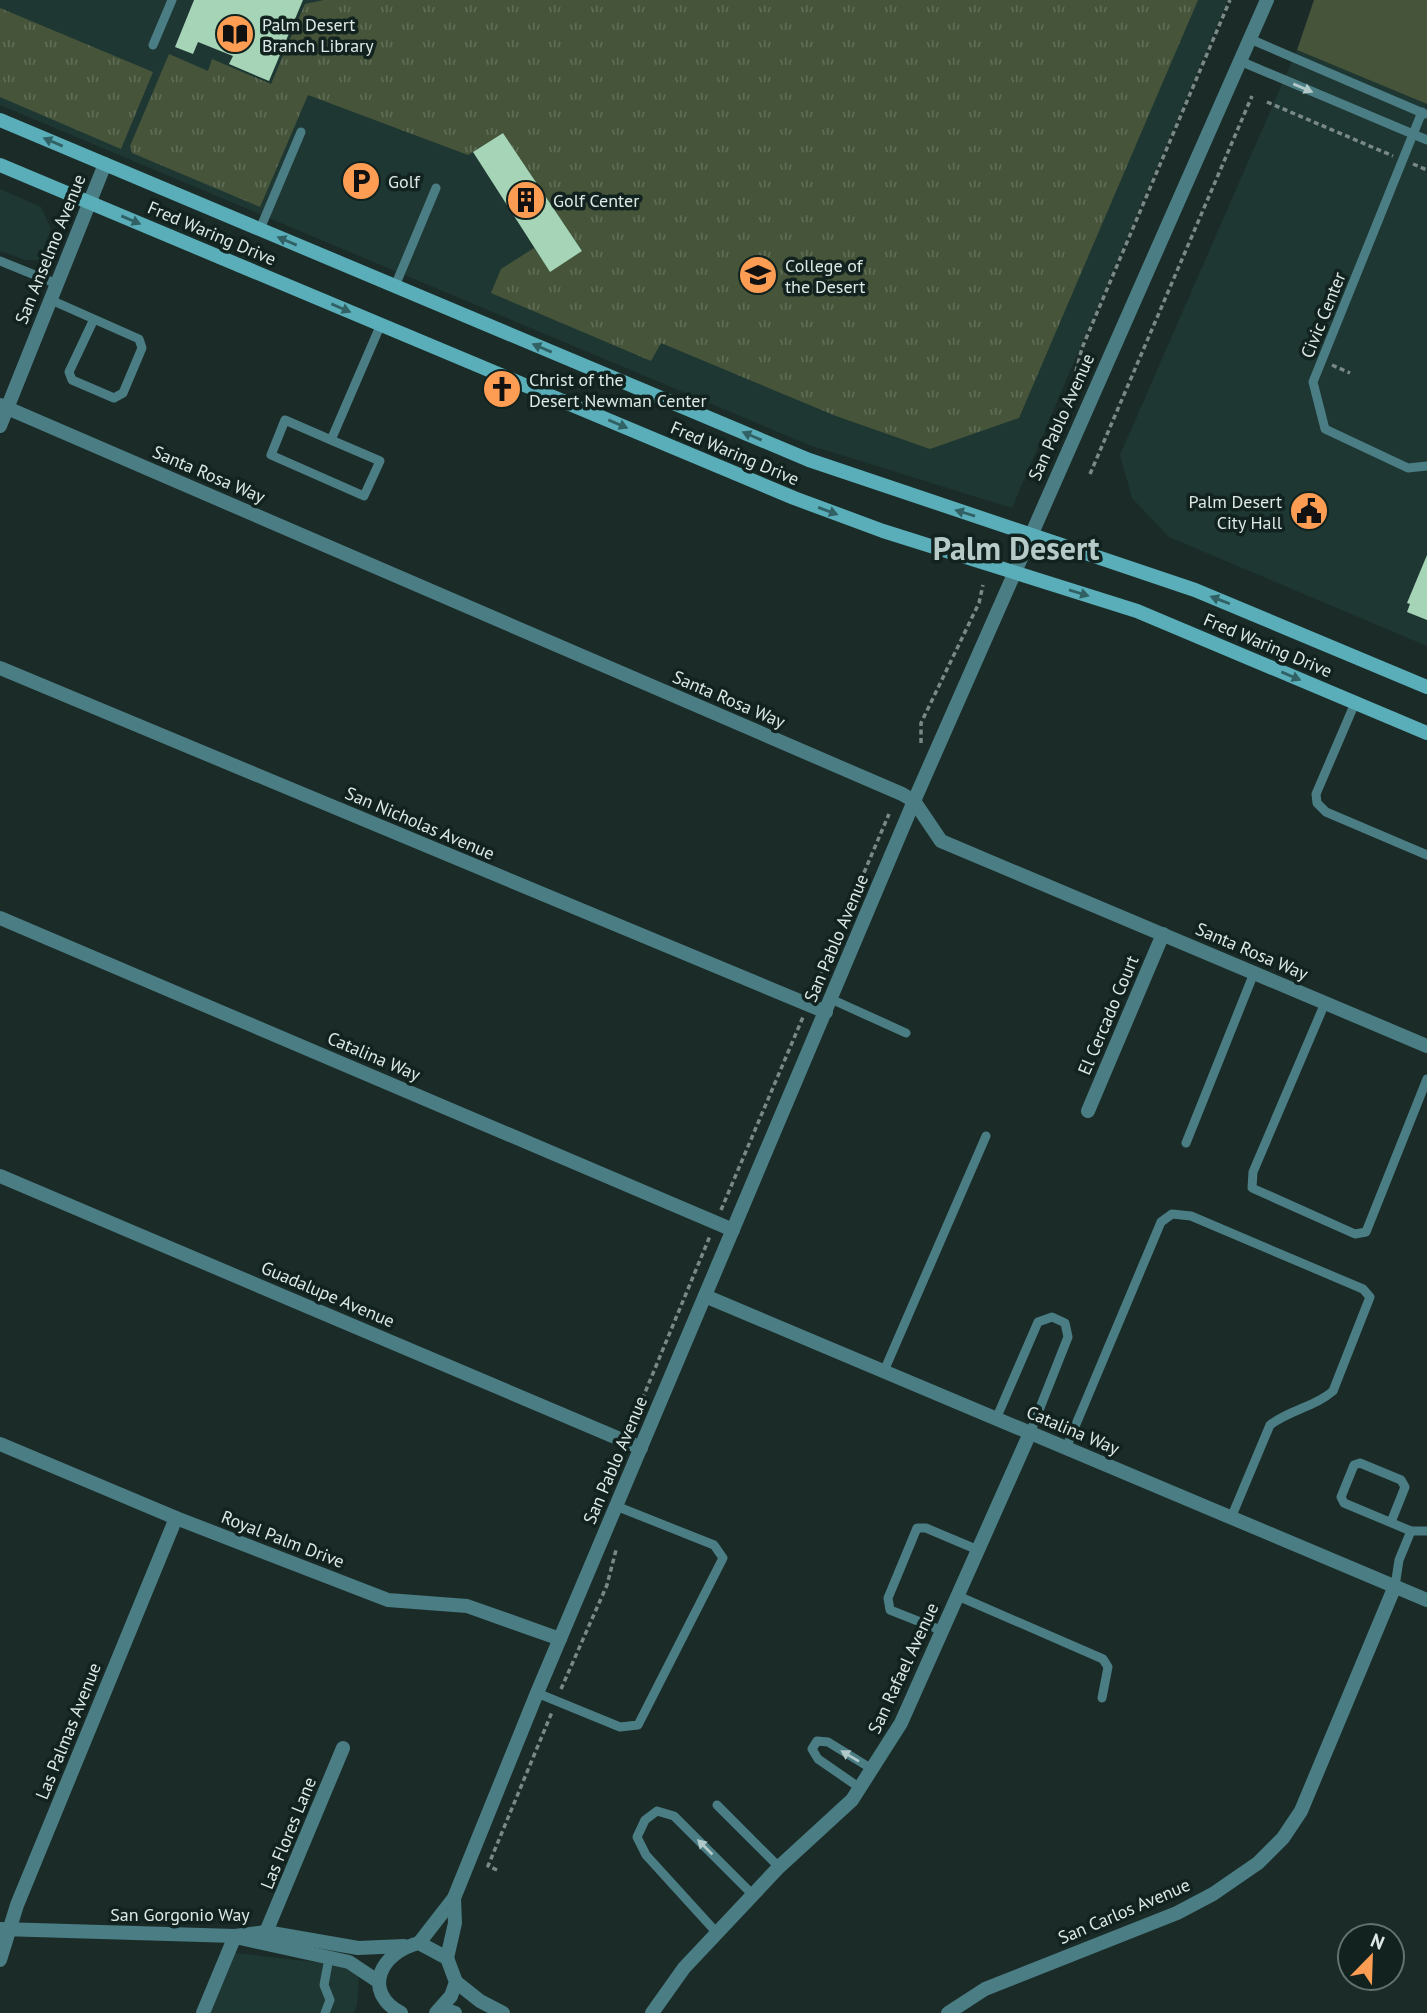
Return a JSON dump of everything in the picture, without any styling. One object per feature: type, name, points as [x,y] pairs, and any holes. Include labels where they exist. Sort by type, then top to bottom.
[{"type":"main road","name":"Fred Waring Drive","points":[[0,120],[809,460],[1195,590],[1427,687]]},
{"type":"main road","name":"Fred Waring Drive","points":[[0,165],[794,498],[1014,573],[1137,611],[1427,733]]},
{"type":"street","name":"San Pablo Avenue","points":[[419,1943],[454,1898],[537,1693],[914,801],[1267,0]]},
{"type":"street","name":"San Anselmo Avenue","points":[[0,426],[4,407],[51,300],[105,164]]},
{"type":"street","name":"Santa Rosa Way","points":[[4,407],[914,801],[941,841],[1427,1046]]},
{"type":"street","name":"San Nicholas Avenue","points":[[0,668],[829,1005]]},
{"type":"street","name":"Catalina Way","points":[[0,918],[733,1230]]},
{"type":"street","name":"El Cercado Court","points":[[1088,1111],[1163,934]]},
{"type":"street","name":"Guadalupe Avenue","points":[[0,1176],[641,1448]]},
{"type":"street","name":"Catalina Way","points":[[705,1296],[1427,1600]]},
{"type":"street","name":"San Rafael Avenue","points":[[652,2013],[684,1968],[779,1867],[852,1800],[901,1723],[1030,1433]]},
{"type":"street","name":"Royal Palm Drive","points":[[0,1444],[176,1518],[388,1600],[467,1606],[560,1639]]},
{"type":"street","name":"Las Palmas Avenue","points":[[0,1960],[4,1929],[176,1518]]},
{"type":"street","name":"San Carlos Avenue","points":[[948,2013],[985,1989],[1177,1913],[1258,1863],[1283,1838],[1301,1811],[1395,1587]]},
{"type":"street","name":"Las Flores Lane","points":[[266,1932],[344,1748]]},
{"type":"street","name":"San Pablo Avenue","points":[[447,1958],[455,1923],[454,1898]]},
{"type":"street","name":"San Gorgonio Way","points":[[4,1929],[235,1937],[266,1932],[358,1948],[404,1946]]},
{"type":"street","points":[[203,2013],[235,1937],[362,1968],[379,1982],[385,1998],[401,2013]]},
{"type":"street","points":[[379,1982],[383,1966],[392,1953],[404,1946],[419,1943],[447,1958],[456,1982],[480,2001],[503,2013]]},
{"type":"street","points":[[445,2012],[456,1982]]},
{"type":"street","points":[[380,2013],[385,1998]]},
{"type":"lane","points":[[153,45],[172,0]]},
{"type":"lane","points":[[1250,39],[1424,113]]},
{"type":"lane","points":[[1240,61],[1427,140]]},
{"type":"lane","name":"Civic Center","points":[[1424,113],[1312,382],[1325,429],[1408,468],[1427,466]]},
{"type":"lane","points":[[260,229],[301,132]]},
{"type":"lane","points":[[394,286],[436,188]]},
{"type":"lane","points":[[0,261],[57,284]]},
{"type":"lane","points":[[51,300],[94,319],[141,343],[142,348],[123,393],[114,398],[72,380],[69,372],[94,319]]},
{"type":"lane","points":[[331,440],[381,324]]},
{"type":"lane","points":[[285,420],[331,440],[380,461],[364,496],[271,455],[285,420]]},
{"type":"lane","points":[[1356,703],[1316,794],[1317,803],[1325,812],[1427,855]]},
{"type":"lane","points":[[1186,1143],[1254,973]]},
{"type":"lane","points":[[1325,1003],[1252,1172],[1252,1188],[1355,1234],[1367,1231],[1427,1079]]},
{"type":"lane","points":[[829,1005],[906,1033]]},
{"type":"lane","points":[[884,1371],[986,1136]]},
{"type":"lane","points":[[1066,1448],[1161,1222],[1172,1214],[1191,1216],[1363,1289],[1370,1297],[1333,1391],[1324,1399],[1270,1425],[1231,1518]]},
{"type":"lane","points":[[996,1419],[1038,1322],[1052,1317],[1065,1323],[1068,1337],[1030,1433]]},
{"type":"lane","points":[[1391,1522],[1405,1487],[1401,1480],[1360,1463],[1354,1465],[1342,1497],[1344,1503],[1411,1531],[1427,1531]]},
{"type":"lane","points":[[537,1693],[620,1727],[638,1725],[723,1558],[714,1545],[616,1506]]},
{"type":"lane","points":[[943,1630],[890,1610],[888,1598],[916,1528],[926,1528],[978,1550]]},
{"type":"lane","points":[[1395,1587],[1399,1560],[1411,1531]]},
{"type":"lane","points":[[958,1596],[1103,1659],[1108,1667],[1102,1698]]},
{"type":"lane","points":[[860,1787],[818,1759],[812,1749],[817,1741],[828,1742],[872,1769]]},
{"type":"lane","points":[[717,1805],[779,1867]]},
{"type":"lane","points":[[717,1933],[646,1855],[637,1836],[645,1820],[657,1811],[674,1816],[753,1895]]},
{"type":"lane","points":[[325,2013],[330,2000],[324,1985],[329,1958]]},
{"type":"path","points":[[1049,450],[1065,414],[1082,348],[1230,0]]},
{"type":"path","points":[[1090,474],[1252,96]]},
{"type":"path","points":[[1267,102],[1427,170]]},
{"type":"shaded area","name":"College of the Desert","points":[[0,0],[1228,0],[1012,508],[809,445],[0,105]]},
{"type":"shaded area","points":[[1297,50],[1427,104],[1427,646],[1169,537],[1132,498],[1120,455]]},
{"type":"shaded area","points":[[0,189],[41,207],[51,229],[39,260],[26,260],[0,251]]},
{"type":"shaded area","points":[[236,1953],[347,1966],[359,1975],[354,2013],[210,2013]]},
{"type":"green space","name":"College of the Desert","points":[[324,0],[1198,0],[1019,418],[930,449],[836,416],[661,343],[651,361],[491,293],[501,269],[534,248],[550,271],[582,251],[503,133],[468,155],[308,95],[260,207],[132,153],[130,146],[169,54],[208,71],[212,59],[271,84],[305,4]]},
{"type":"green space","points":[[1314,0],[1427,0],[1427,104],[1297,50]]},
{"type":"green space","points":[[0,8],[153,72],[121,149],[0,97]]},
{"type":"building","name":"Palm Desert Branch Library","points":[[194,0],[303,0],[269,81],[229,64],[233,56],[198,42],[193,54],[175,47]]},
{"type":"building","name":"Golf Center","points":[[503,133],[582,251],[550,272],[473,152]]},
{"type":"building","points":[[1427,555],[1427,620],[1407,612],[1410,604],[1407,603]]},
{"type":"place","name":"Palm Desert Branch Library","points":[[235,34]]},
{"type":"place","name":"Golf","points":[[361,181]]},
{"type":"place","name":"Golf Center","points":[[526,200]]},
{"type":"place","name":"College of the Desert","points":[[758,275]]},
{"type":"place","name":"Christ of the Desert Newman Center","points":[[502,389]]},
{"type":"place","name":"Palm Desert City Hall","points":[[1309,511]]},
{"type":"district","name":"Palm Desert","points":[[1016,548]]}]
